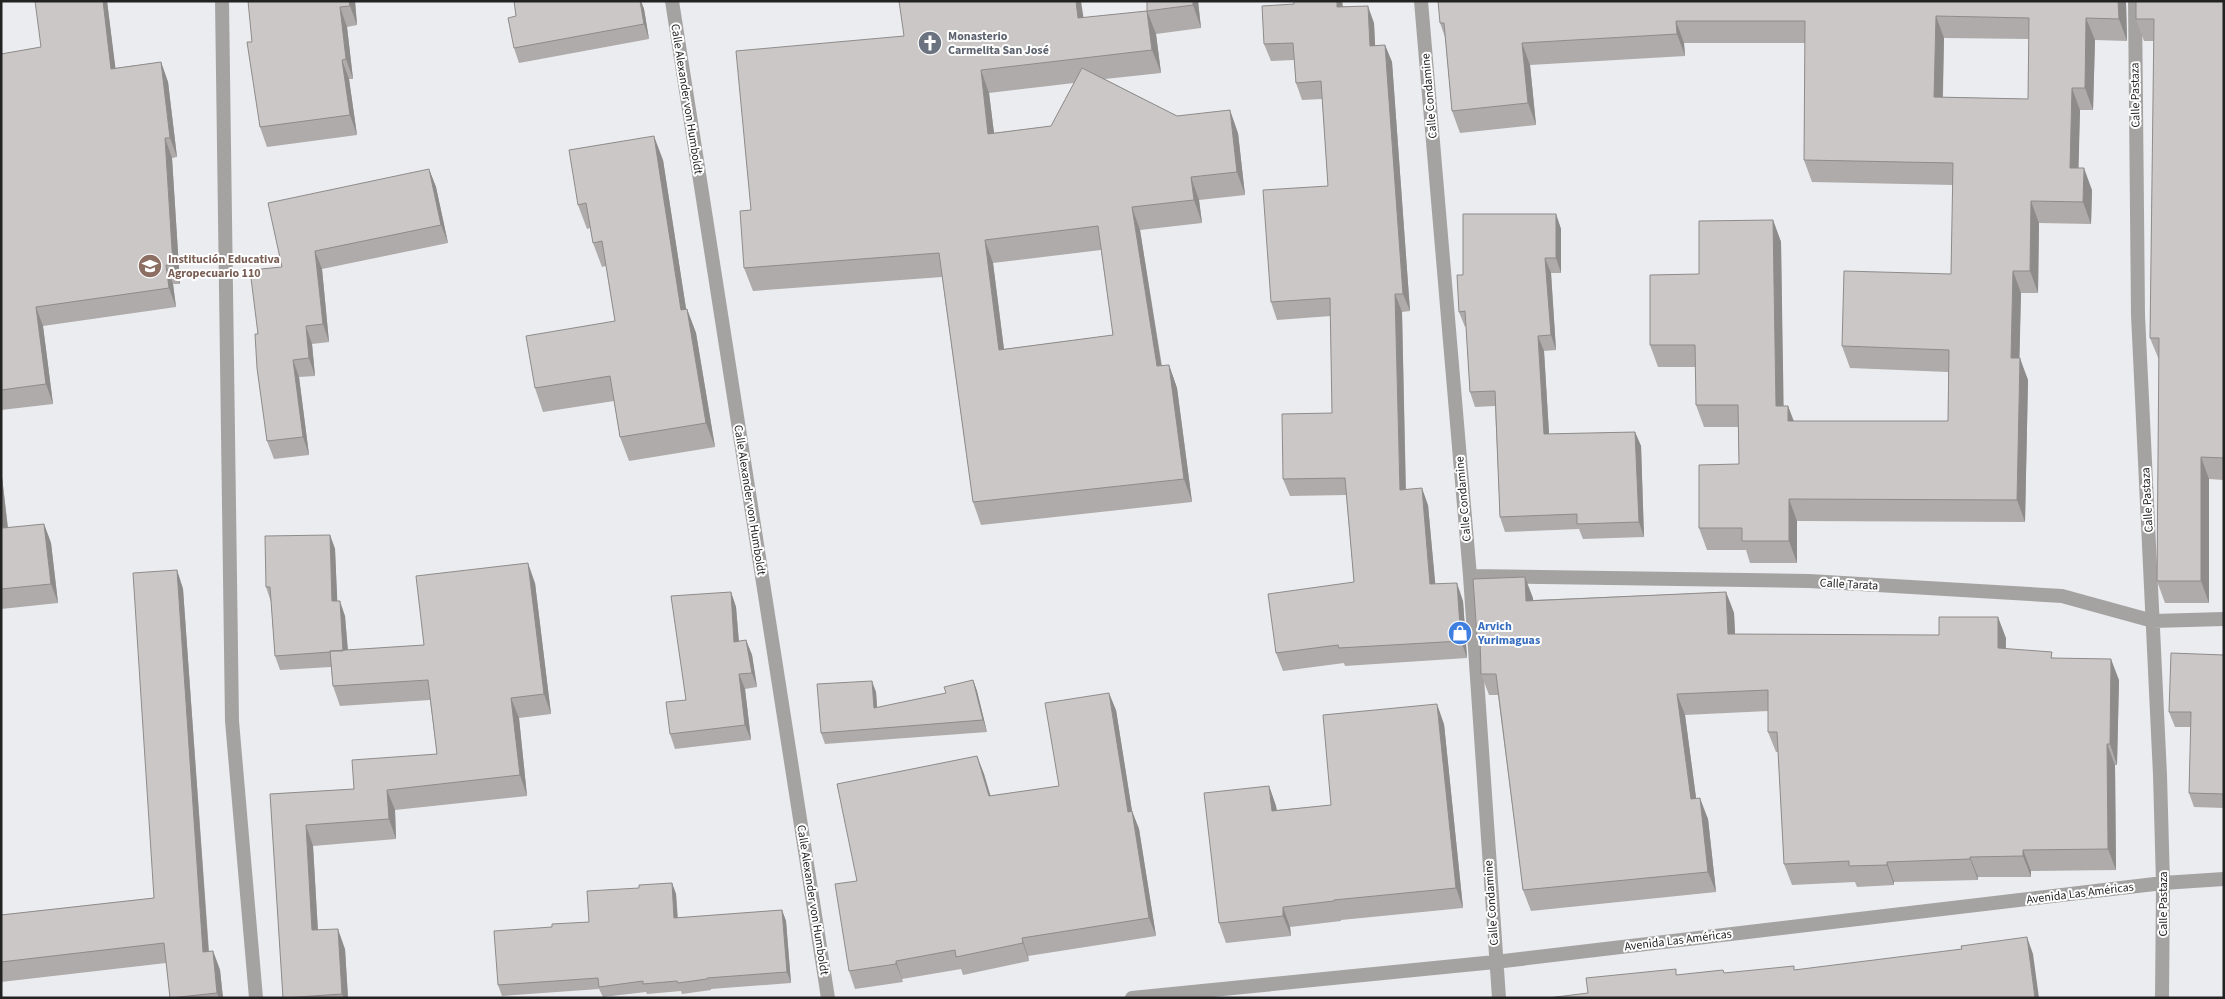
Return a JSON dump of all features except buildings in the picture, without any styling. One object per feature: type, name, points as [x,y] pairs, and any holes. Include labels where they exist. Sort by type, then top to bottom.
[{"type":"street","points":[[222,1],[232,721],[256,998]]},
{"type":"street","name":"Calle Alexander von Humboldt","points":[[672,1],[828,998]]},
{"type":"street","name":"Calle Condamine","points":[[1421,1],[1470,576],[1495,962],[1499,998]]},
{"type":"street","name":"Calle Pastaza","points":[[2134,1],[2138,315],[2153,621],[2163,883],[2162,998]]},
{"type":"street","name":"Calle Tarata","points":[[1470,576],[1809,581],[2062,596],[2153,621],[2224,619]]},
{"type":"street","name":"Avenida Las Américas","points":[[1132,998],[1495,962],[2163,883],[2224,879]]},
{"type":"place","name":"Monasterio Carmelita San José","points":[[930,43]]},
{"type":"place","name":"Institución Educativa Agropecuario 110","points":[[150,266]]},
{"type":"place","name":"Arvich Yurimaguas","points":[[1460,633]]}]
